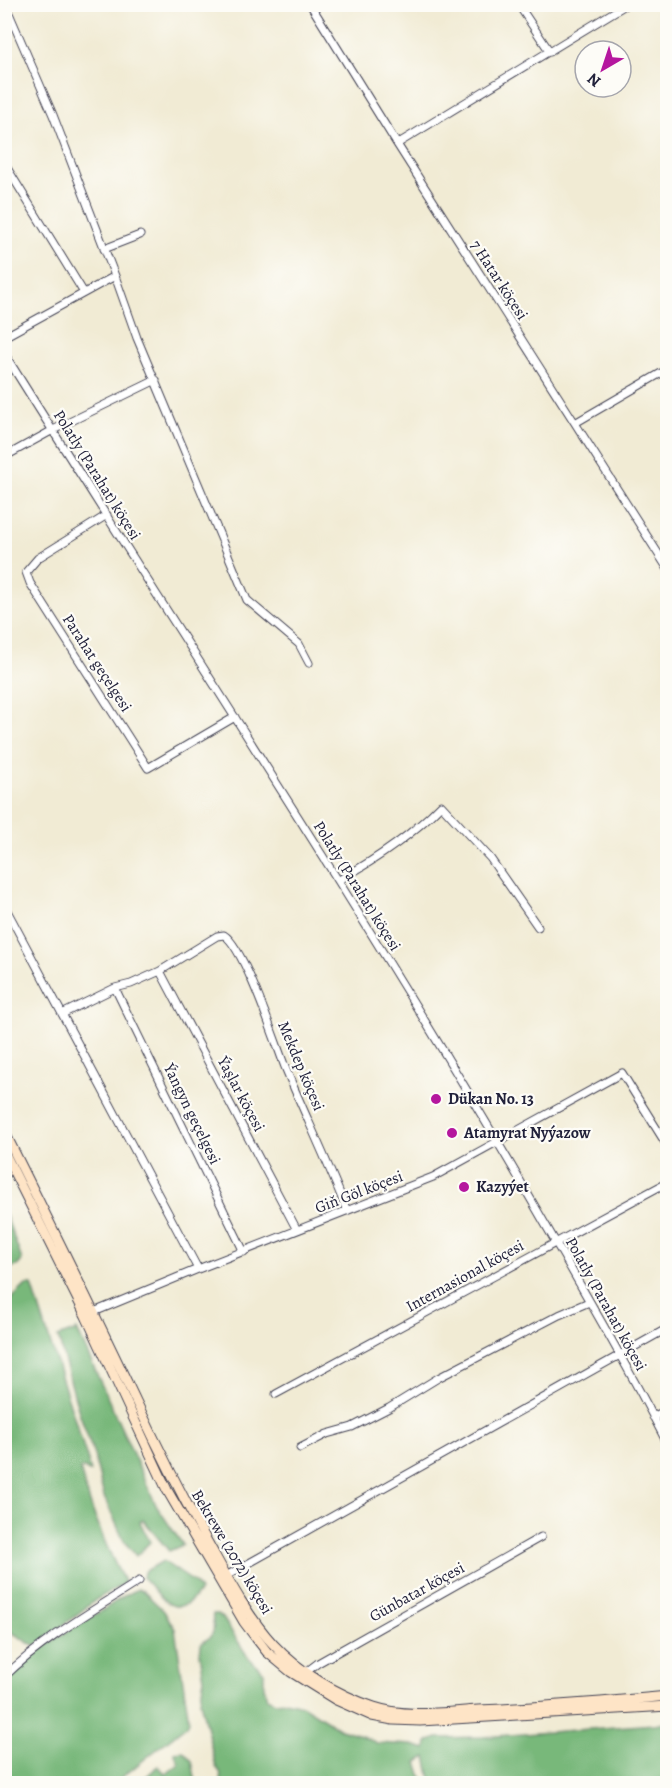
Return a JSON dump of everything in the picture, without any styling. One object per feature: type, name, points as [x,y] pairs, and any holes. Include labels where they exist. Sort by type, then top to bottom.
[{"type":"main road","name":"Bekrewe (2072) köçesi","points":[[4,1131],[90,1314],[176,1486],[226,1576],[262,1631],[274,1645],[306,1672],[356,1699],[394,1712],[421,1713],[576,1705],[668,1696]]},
{"type":"main road","name":"Bekrewe (2072) köçesi","points":[[4,1152],[90,1314],[167,1490],[244,1622],[267,1652],[312,1687],[354,1709],[372,1716],[393,1720],[420,1721],[668,1706]]},
{"type":"street","points":[[5,4],[53,115],[137,338],[247,600],[299,644],[309,663]]},
{"type":"street","name":"7 Hatar köçesi","points":[[310,4],[668,569]]},
{"type":"street","points":[[518,4],[550,51]]},
{"type":"street","points":[[397,144],[627,4]]},
{"type":"street","points":[[4,163],[84,293]]},
{"type":"street","points":[[104,249],[140,235]]},
{"type":"street","points":[[4,337],[115,276]]},
{"type":"street","name":"Polatly (Parahat) köçesi","points":[[4,353],[339,880],[498,1143],[668,1444]]},
{"type":"street","points":[[575,423],[668,369]]},
{"type":"street","points":[[4,457],[53,430],[156,380]]},
{"type":"street","name":"Parahat geçelgesi","points":[[106,515],[38,558],[26,572],[30,583],[148,768],[234,717]]},
{"type":"street","points":[[339,880],[389,850],[425,823],[441,805],[490,858],[538,927]]},
{"type":"street","points":[[4,905],[198,1269]]},
{"type":"street","name":"Mekdep köçesi","points":[[160,971],[217,936],[224,935],[235,947],[347,1211]]},
{"type":"street","points":[[62,1014],[115,988],[132,984],[160,971]]},
{"type":"street","name":"Ýaşlar köçesi","points":[[160,971],[297,1230]]},
{"type":"street","name":"Ýangyn geçelgesi","points":[[115,988],[244,1252]]},
{"type":"street","name":"Giň Göl köçesi","points":[[90,1314],[198,1269],[433,1178],[622,1073],[668,1147]]},
{"type":"street","name":"Internasional köçesi","points":[[276,1394],[668,1182]]},
{"type":"street","points":[[300,1448],[327,1434],[352,1427],[389,1408],[438,1378],[559,1315],[589,1302]]},
{"type":"street","points":[[226,1576],[668,1328]]},
{"type":"street","points":[[653,1417],[668,1409]]},
{"type":"street","name":"Günbatar köçesi","points":[[306,1672],[318,1663],[541,1538]]},
{"type":"street","points":[[4,1677],[65,1629],[139,1581]]},
{"type":"green space","points":[[5,1213],[22,1260],[19,1265],[13,1267],[5,1267]]},
{"type":"green space","points":[[26,1285],[32,1285],[88,1461],[91,1472],[80,1469],[89,1498],[105,1542],[125,1583],[97,1599],[35,1647],[5,1628],[4,1306]]},
{"type":"green space","points":[[77,1330],[157,1507],[183,1545],[169,1551],[143,1520],[140,1522],[150,1542],[136,1556],[124,1541],[104,1497],[94,1455],[78,1409],[58,1337]]},
{"type":"green space","points":[[163,1561],[195,1583],[200,1591],[184,1605],[170,1604],[143,1578],[144,1572]]},
{"type":"green space","points":[[138,1589],[142,1590],[164,1611],[175,1629],[189,1721],[187,1725],[115,1783],[15,1783],[5,1774],[5,1682],[27,1660],[52,1641]]},
{"type":"green space","points":[[213,1614],[218,1614],[223,1618],[248,1657],[264,1672],[264,1688],[267,1698],[275,1702],[285,1701],[302,1705],[340,1729],[377,1743],[412,1745],[426,1749],[427,1742],[437,1738],[483,1737],[667,1723],[667,1783],[432,1783],[426,1757],[417,1762],[424,1783],[222,1783],[200,1701],[204,1678],[200,1654],[201,1644],[213,1632]]},
{"type":"green space","points":[[183,1751],[192,1761],[196,1783],[139,1783],[158,1766],[166,1774],[179,1764],[174,1752]]},
{"type":"place","name":"Dükan No. 13","points":[[436,1099]]},
{"type":"place","name":"Atamyrat Nyýazow","points":[[452,1133]]},
{"type":"place","name":"Kazyýet","points":[[464,1187]]}]
